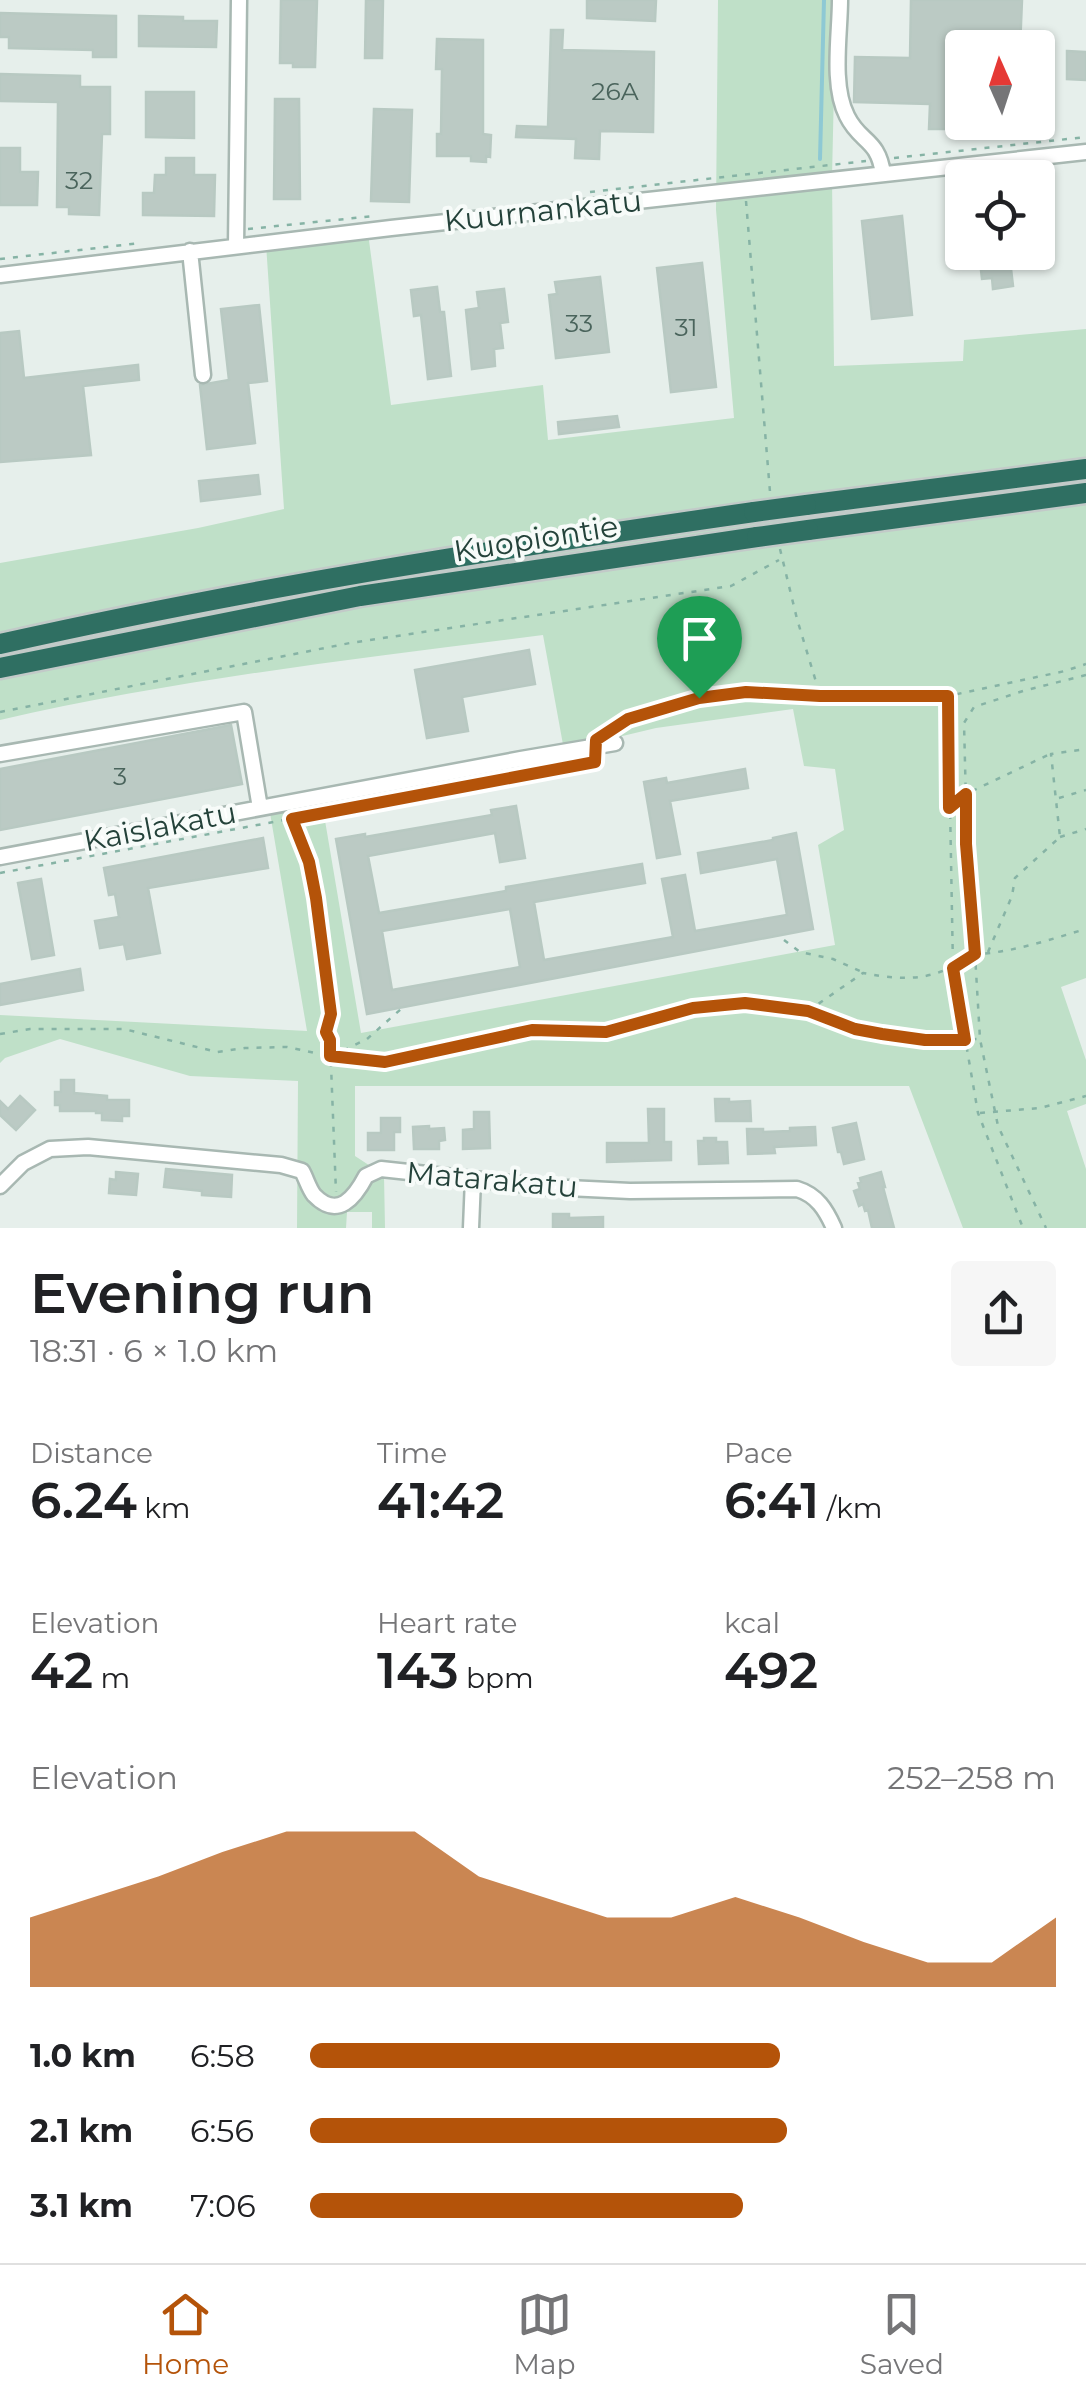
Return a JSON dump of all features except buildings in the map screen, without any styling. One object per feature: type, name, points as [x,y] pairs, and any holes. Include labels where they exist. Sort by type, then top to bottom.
[{"type":"highway","name":"Kuopiontie","points":[[0,644],[356,574],[582,536],[1086,469]]},
{"type":"highway","name":"Kuopiontie","points":[[0,668],[360,596],[758,537],[1086,494]]},
{"type":"street","points":[[236,246],[239,0]]},
{"type":"street","points":[[840,0],[838,90],[848,119],[876,148],[882,174]]},
{"type":"street","name":"Kuurnankatu","points":[[0,275],[1086,152]]},
{"type":"street","points":[[190,252],[203,374]]},
{"type":"street","points":[[0,754],[244,712],[260,808]]},
{"type":"street","name":"Kaislakatu","points":[[0,857],[615,743]]},
{"type":"street","name":"Matarakatu","points":[[0,1186],[22,1164],[50,1150],[88,1147],[282,1164],[302,1171],[313,1194],[340,1206],[357,1194],[366,1176],[381,1169],[546,1187],[630,1191],[797,1189],[809,1192],[820,1202],[834,1228]]},
{"type":"street","points":[[471,1228],[472,1180]]},
{"type":"path","points":[[745,189],[770,492]]},
{"type":"path","points":[[780,550],[820,696]]},
{"type":"path","points":[[0,712],[350,642],[731,586],[779,560]]},
{"type":"path","points":[[0,874],[595,762],[596,740],[628,719],[699,698],[746,692],[948,696],[1086,664]]},
{"type":"path","points":[[1046,1228],[998,1126],[980,1039],[966,844],[964,723],[974,707],[1086,675]]},
{"type":"path","points":[[948,696],[953,968],[978,1113],[1023,1228]]},
{"type":"path","points":[[949,808],[966,794],[1052,754],[1086,750]]},
{"type":"path","points":[[1052,754],[1060,837]]},
{"type":"path","points":[[1056,798],[1086,790]]},
{"type":"path","points":[[292,819],[309,862],[331,1014],[326,1032],[330,1040],[336,1177]]},
{"type":"path","points":[[988,954],[1016,878],[1060,837],[1086,828]]},
{"type":"path","points":[[784,940],[800,952],[833,959],[863,973],[917,979],[953,968],[975,954],[1043,942],[1086,929]]},
{"type":"path","points":[[808,1011],[863,973]]},
{"type":"path","points":[[0,1034],[30,1029],[124,1030],[217,1052],[287,1046],[385,1062],[532,1030],[606,1032],[693,1008],[745,1003],[808,1011],[855,1029],[882,1034],[925,1040],[980,1039]]},
{"type":"path","points":[[330,1056],[367,1039],[401,1010]]},
{"type":"path","points":[[978,1113],[1040,1108],[1086,1096]]},
{"type":"green space","points":[[718,0],[836,0],[832,177],[834,366],[963,361],[964,340],[1086,329],[1086,978],[1061,987],[1086,1060],[1086,1104],[1067,1111],[1086,1169],[1086,1228],[963,1228],[909,1086],[355,1086],[355,1156],[384,1175],[385,1228],[372,1228],[372,1212],[347,1212],[346,1228],[297,1228],[298,1081],[190,1076],[60,1039],[0,1063],[0,1015],[307,1031],[269,807],[321,797],[361,1033],[835,945],[818,845],[844,830],[835,769],[804,766],[793,709],[656,728],[564,750],[543,635],[202,681],[0,720],[0,563],[284,509],[266,244],[368,233],[391,405],[543,385],[548,440],[734,418],[716,210]]},
{"type":"waterway","points":[[820,159],[824,0]]},
{"type":"route","points":[[746,692],[948,696],[949,808],[966,794],[975,954],[953,968],[965,1040],[882,1034],[855,1029],[808,1011],[745,1003],[693,1008],[606,1032],[532,1030],[385,1062],[330,1056],[326,1032],[331,1014],[316,898],[309,862],[292,819],[595,762],[596,740],[628,719],[699,698],[746,692]]}]
